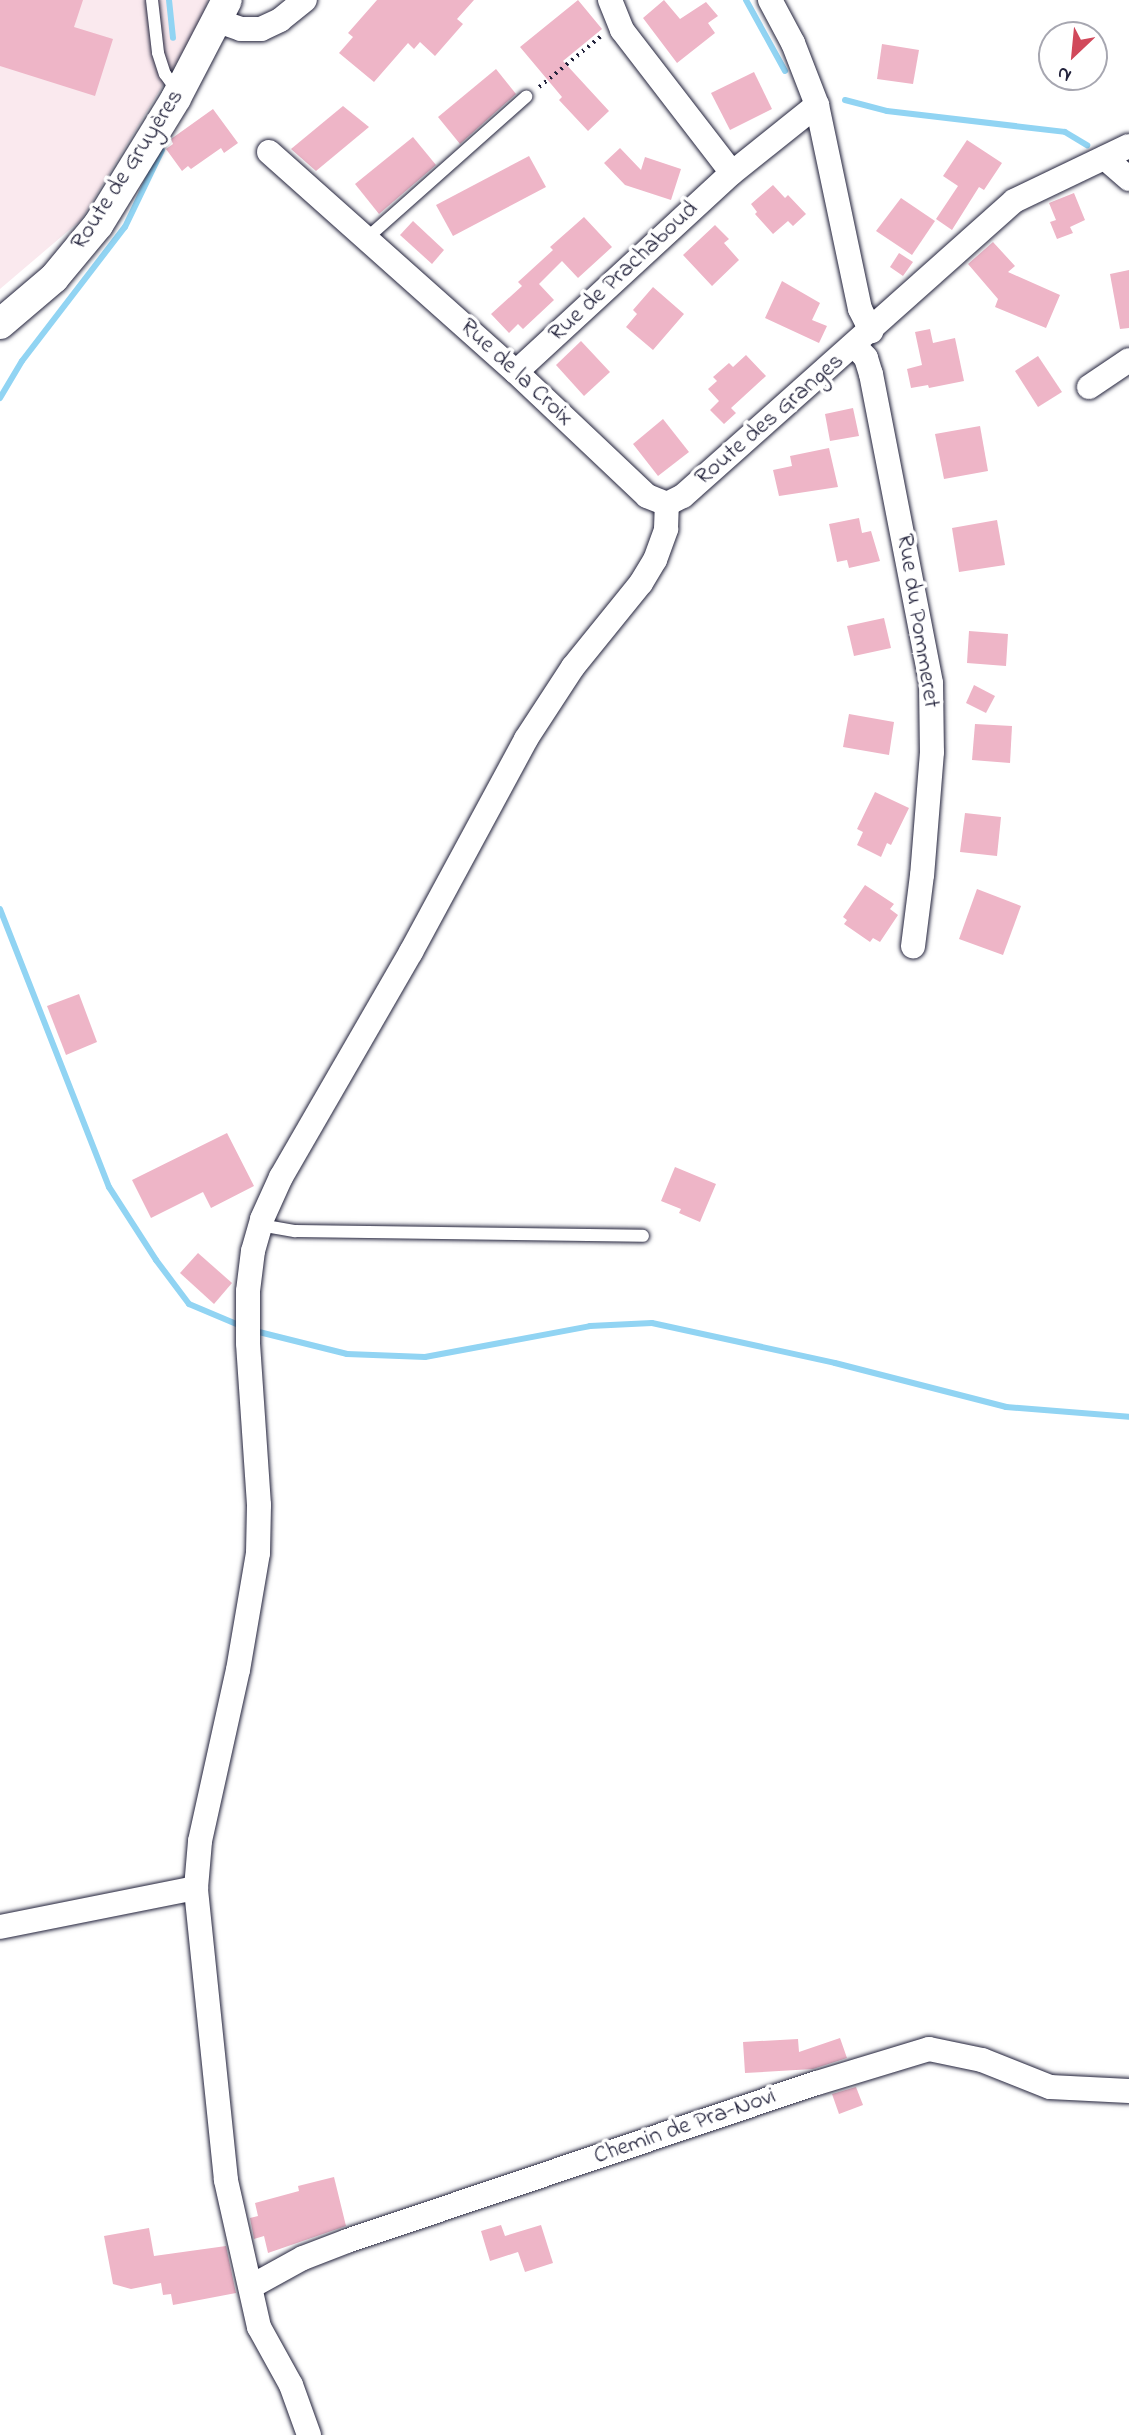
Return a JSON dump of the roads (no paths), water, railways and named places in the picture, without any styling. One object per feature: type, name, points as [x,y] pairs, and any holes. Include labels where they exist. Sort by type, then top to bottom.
[{"type":"street","points":[[223,10],[241,29],[261,29],[280,20],[305,0]]},
{"type":"street","name":"Rue du Pommeret","points":[[770,0],[796,50],[817,106],[860,309],[866,358],[931,683],[932,752],[913,946]]},
{"type":"street","name":"Route de Gruyères","points":[[2,323],[40,292],[77,253],[111,204],[179,93],[223,10]]},
{"type":"street","points":[[614,11],[622,30],[732,173]]},
{"type":"street","name":"Rue de Prachaboud","points":[[516,372],[732,173],[817,106]]},
{"type":"street","name":"Route des Granges","points":[[667,504],[683,496],[1014,201],[1129,146]]},
{"type":"street","name":"Rue de la Croix","points":[[269,152],[516,372],[647,496],[667,504]]},
{"type":"street","points":[[1105,158],[1129,179]]},
{"type":"street","points":[[1089,387],[1129,360]]},
{"type":"street","points":[[309,2435],[291,2385],[259,2327],[226,2180],[196,1888],[200,1841],[238,1670],[258,1553],[260,1514],[248,1329],[249,1279],[260,1225],[281,1177],[411,953],[540,717],[573,667],[632,595],[655,560],[666,529],[667,504]]},
{"type":"street","points":[[0,1927],[196,1888]]},
{"type":"street","name":"Chemin de Pra-Novi","points":[[252,2287],[303,2258],[347,2241],[817,2083],[929,2049],[982,2060],[1050,2087],[1129,2091]]},
{"type":"lane","points":[[152,0],[158,53],[165,74],[179,93]]},
{"type":"lane","points":[[367,238],[526,97]]},
{"type":"lane","points":[[260,1225],[295,1231],[643,1236]]},
{"type":"waterway","points":[[169,0],[173,38]]},
{"type":"waterway","points":[[746,0],[785,71]]},
{"type":"waterway","points":[[845,100],[887,111],[1065,132],[1087,145]]},
{"type":"waterway","points":[[0,398],[22,361],[125,227],[162,150]]},
{"type":"waterway","points":[[0,909],[109,1187],[156,1260],[189,1304],[241,1326]]},
{"type":"waterway","points":[[255,1331],[347,1354],[425,1357],[590,1326],[652,1323],[835,1363],[1006,1407],[1129,1417]]}]
